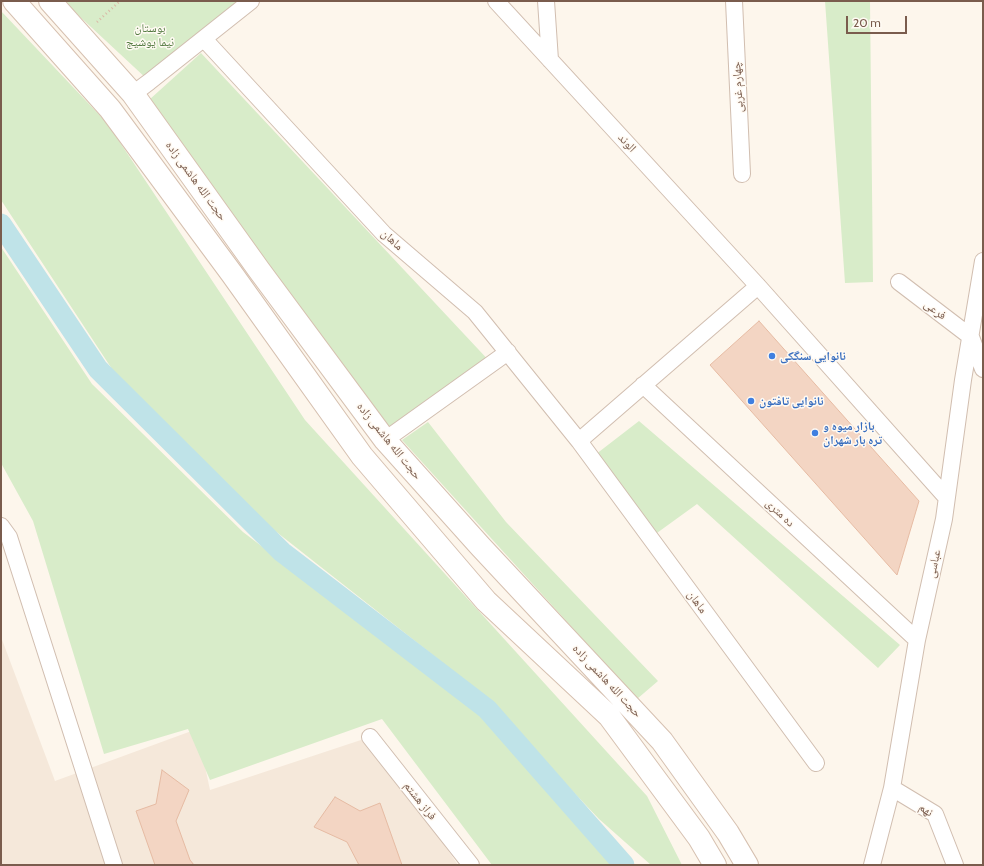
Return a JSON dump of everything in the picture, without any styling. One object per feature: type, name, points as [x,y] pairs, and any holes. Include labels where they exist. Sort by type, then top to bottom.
[{"type":"street","points":[[14,1],[110,109],[232,274],[362,456],[486,601],[609,716],[699,838],[715,865]]},
{"type":"street","name":"حجت الله هاشمی زاده","points":[[50,1],[133,94],[259,270],[386,440],[480,546],[610,683],[662,741],[728,833],[747,865]]},
{"type":"street","points":[[133,94],[252,1]]},
{"type":"street","name":"الوند","points":[[496,1],[758,286],[946,497]]},
{"type":"street","points":[[546,1],[550,60]]},
{"type":"street","name":"چهارم غربی","points":[[734,1],[742,174]]},
{"type":"street","name":"ماهان","points":[[204,39],[384,234],[475,312],[579,441],[816,762]]},
{"type":"street","name":"عباسی","points":[[872,865],[892,788],[918,640],[944,519],[963,380],[983,261]]},
{"type":"street","name":"فرعی","points":[[899,282],[970,337]]},
{"type":"street","points":[[579,441],[758,286]]},
{"type":"street","points":[[970,337],[983,369]]},
{"type":"street","points":[[386,440],[508,352]]},
{"type":"street","name":"ده متری","points":[[643,385],[918,640]]},
{"type":"street","points":[[1,526],[9,537],[114,865]]},
{"type":"street","name":"فراز هشتم","points":[[370,737],[471,865]]},
{"type":"street","name":"نهم","points":[[892,788],[935,814],[955,865]]},
{"type":"path","points":[[97,22],[120,1]]},
{"type":"shaded area","points":[[1,637],[55,781],[197,729],[210,790],[370,737],[458,865],[1,865]]},
{"type":"green space","name":"بوستان نیما یوشیج","points":[[63,1],[250,1],[148,80]]},
{"type":"green space","points":[[825,1],[870,1],[873,282],[845,283]]},
{"type":"green space","points":[[1,11],[107,123],[305,420],[647,796],[682,865],[651,865],[599,819],[476,689],[260,519],[112,369],[1,200]]},
{"type":"green space","points":[[201,53],[493,365],[391,432],[149,100]]},
{"type":"green space","points":[[1,247],[92,384],[243,532],[471,706],[612,865],[492,865],[382,719],[210,780],[188,729],[104,754],[33,521],[1,463]]},
{"type":"green space","points":[[639,421],[900,645],[878,668],[697,504],[650,538],[591,458]]},
{"type":"green space","points":[[428,422],[506,522],[658,681],[637,699],[402,440]]},
{"type":"building","name":"بازار میوه و تره بار شهران","points":[[759,321],[919,501],[897,575],[710,365]]},
{"type":"building","points":[[162,770],[189,790],[176,821],[190,860],[194,865],[155,865],[136,811],[156,804]]},
{"type":"building","points":[[335,797],[360,811],[380,803],[402,865],[359,865],[347,842],[314,827]]},
{"type":"waterway","points":[[1,224],[98,369],[282,552],[487,709],[624,865]]},
{"type":"place","name":"نانوایی سنگکی","points":[[772,356]]},
{"type":"place","name":"نانوایی تافتون","points":[[751,401]]},
{"type":"place","name":"بازار میوه و تره بار شهران","points":[[815,433]]}]
